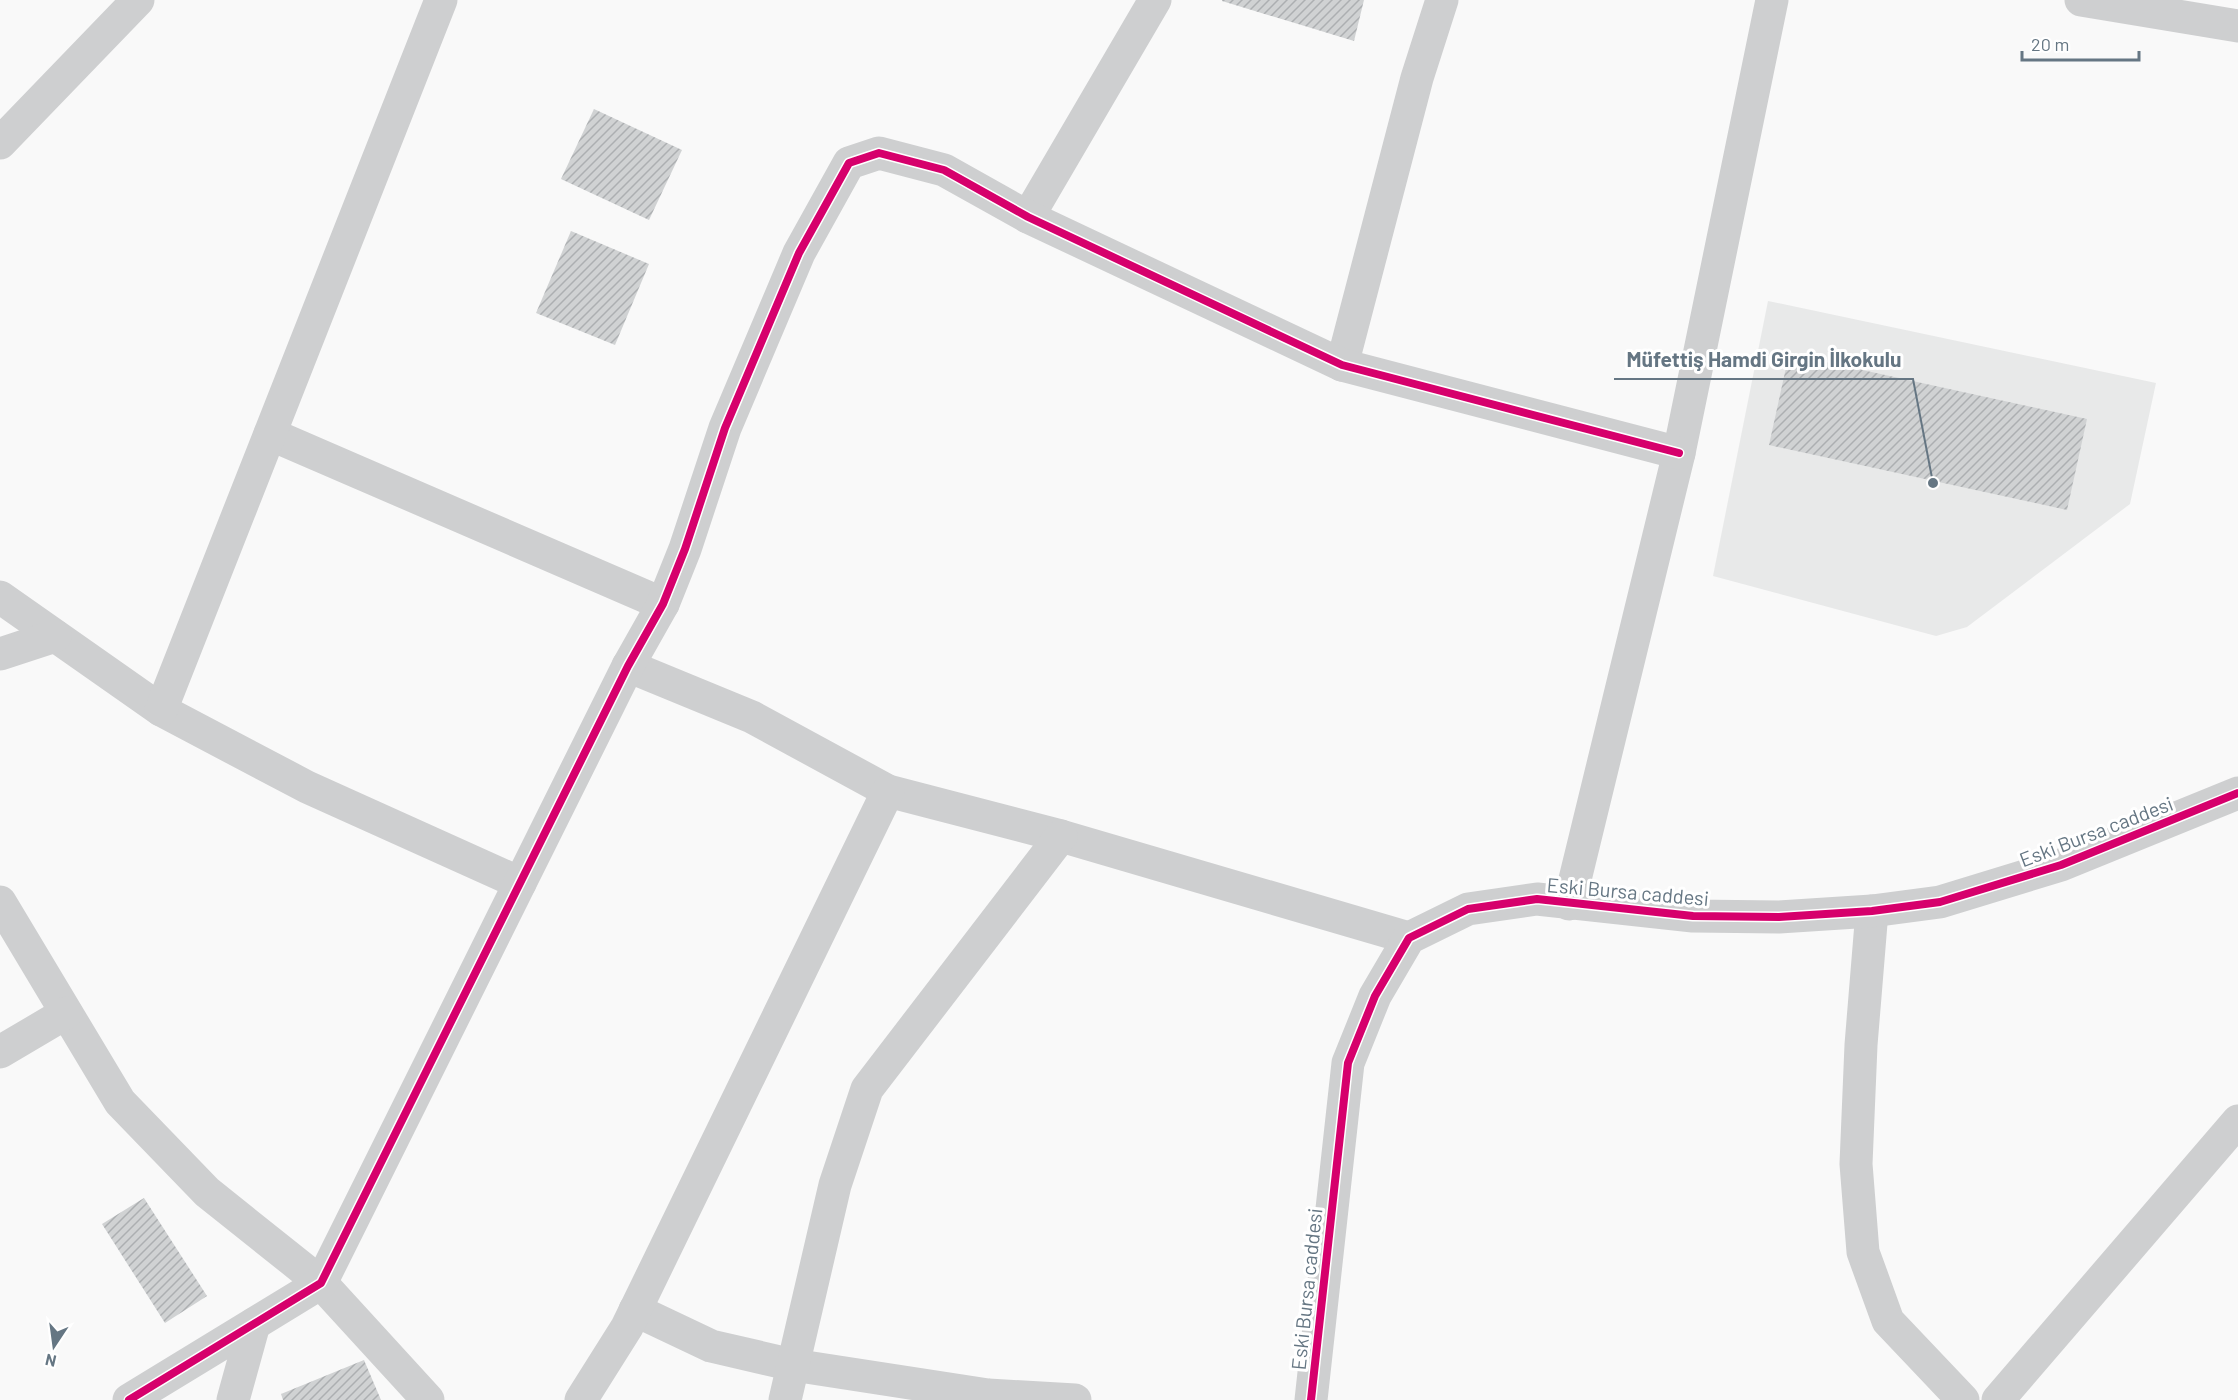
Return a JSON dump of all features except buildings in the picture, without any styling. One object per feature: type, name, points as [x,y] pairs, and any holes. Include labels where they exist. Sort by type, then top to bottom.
[{"type":"street","points":[[0,143],[138,0]]},
{"type":"street","points":[[161,710],[441,0]]},
{"type":"street","points":[[1028,217],[1155,0]]},
{"type":"street","points":[[1342,365],[1417,78],[1442,0]]},
{"type":"street","points":[[1569,904],[1679,453],[1772,0]]},
{"type":"street","points":[[2081,0],[2238,26]]},
{"type":"street","points":[[129,1400],[321,1283],[628,666],[663,604],[685,549],[725,428],[794,264],[849,163],[879,153],[944,170],[1028,217],[1342,365],[1679,453]]},
{"type":"street","points":[[270,434],[663,604]]},
{"type":"street","points":[[0,597],[161,710],[307,787],[520,883]]},
{"type":"street","points":[[0,654],[56,636]]},
{"type":"street","points":[[628,666],[752,717],[888,791],[1061,836],[1409,938]]},
{"type":"street","points":[[581,1400],[635,1310],[888,791]]},
{"type":"street","name":"Eski Bursa caddesi","points":[[1311,1400],[1348,1063],[1375,996],[1409,938],[1468,909],[1537,899],[1693,916],[1779,917],[1872,911],[1940,902],[2061,865],[2238,793]]},
{"type":"street","points":[[785,1400],[835,1185],[867,1089],[1061,836]]},
{"type":"street","points":[[0,902],[120,1101],[207,1192],[321,1283],[428,1400]]},
{"type":"street","points":[[1872,911],[1856,1164],[1863,1252],[1888,1321],[1963,1400]]},
{"type":"street","points":[[0,1052],[66,1012]]},
{"type":"street","points":[[1998,1400],[2238,1121]]},
{"type":"street","points":[[635,1310],[711,1346],[793,1365],[988,1395],[1076,1400]]},
{"type":"street","points":[[233,1400],[254,1324]]},
{"type":"shaded area","points":[[1768,301],[2156,383],[2130,504],[1967,627],[1936,636],[1713,576]]},
{"type":"cycle path","points":[[129,1400],[321,1283],[628,666],[663,604],[685,549],[725,428],[799,253],[849,163],[879,153],[944,170],[1028,217],[1342,365],[1679,453]]},
{"type":"cycle path","points":[[1311,1400],[1348,1063],[1375,996],[1409,938],[1468,909],[1537,899],[1693,916],[1779,917],[1872,911],[1940,902],[2061,865],[2238,793]]},
{"type":"place","name":"Müfettiş Hamdi Girgin İlkokulu","points":[[1933,483]]}]
